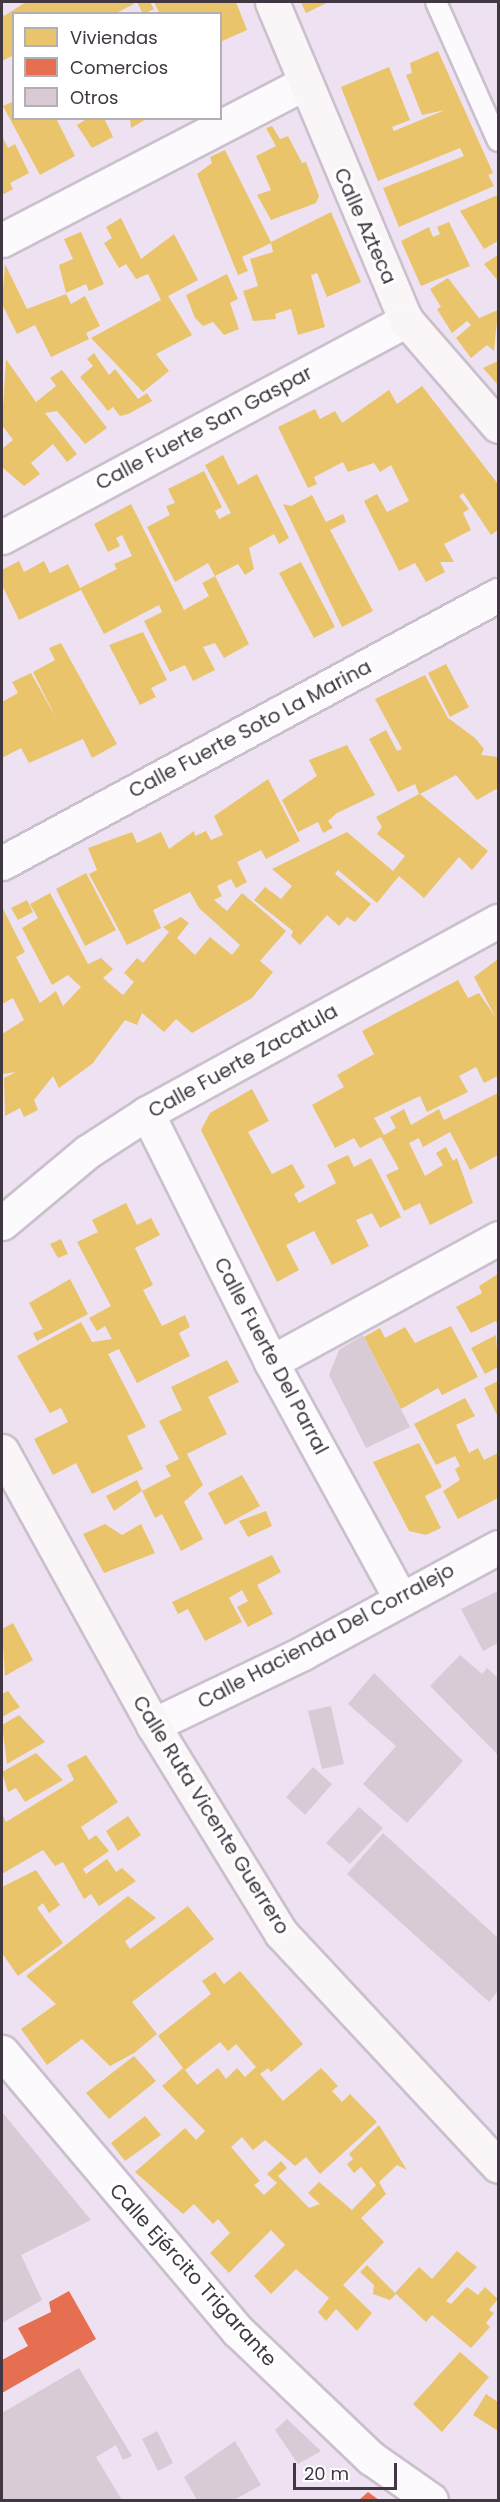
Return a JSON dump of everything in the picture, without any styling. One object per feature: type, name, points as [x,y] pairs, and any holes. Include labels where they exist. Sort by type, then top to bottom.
[{"type":"main road","name":"Calle Azteca","points":[[272,2],[303,84],[406,320],[498,426]]},
{"type":"main road","name":"Calle Ruta Vicente Guerrero","points":[[2,1451],[153,1725],[281,1933],[498,2166]]},
{"type":"street","points":[[2,240],[303,84]]},
{"type":"street","name":"Calle Fuerte San Gaspar","points":[[2,537],[406,320]]},
{"type":"street","name":"Calle Fuerte Soto La Marina","points":[[2,863],[498,596]]},
{"type":"street","name":"Calle Fuerte Zacatula","points":[[2,1223],[87,1152],[147,1113],[498,921]]},
{"type":"street","name":"Calle Fuerte Del Parral","points":[[147,1113],[272,1362],[399,1596]]},
{"type":"street","points":[[272,1362],[498,1238]]},
{"type":"street","name":"Calle Hacienda Del Corralejo","points":[[153,1725],[303,1653],[399,1596],[498,1547]]},
{"type":"street","name":"Calle Ejército Trigarante","points":[[2,2052],[238,2331],[371,2458],[431,2500]]},
{"type":"lane","points":[[436,2],[498,141]]},
{"type":"building: Viviendas","points":[[26,2],[132,2],[134,4],[118,12],[12,12],[12,56],[2,61],[2,11],[4,16]]},
{"type":"building: Viviendas","points":[[137,2],[150,2],[154,9],[142,12]]},
{"type":"building: Viviendas","points":[[154,2],[236,2],[247,30],[222,41],[222,12],[159,12]]},
{"type":"building: Viviendas","points":[[301,2],[329,2],[306,13]]},
{"type":"building: Viviendas","points":[[438,51],[493,173],[488,175],[494,186],[399,227],[383,188],[464,156],[460,148],[378,181],[341,87],[389,67],[410,120],[392,127],[394,131],[445,110],[422,115],[406,75],[412,73],[410,63]]},
{"type":"building: Viviendas","points":[[12,102],[12,120],[57,120],[75,156],[40,175],[3,106]]},
{"type":"building: Viviendas","points":[[85,120],[105,120],[113,137],[92,148],[77,125]]},
{"type":"building: Viviendas","points":[[130,120],[145,120],[131,128]]},
{"type":"building: Viviendas","points":[[272,126],[280,139],[288,136],[302,163],[306,162],[319,196],[316,203],[271,220],[257,195],[271,190],[256,156],[276,146],[266,128]]},
{"type":"building: Viviendas","points":[[2,136],[8,148],[15,144],[29,173],[10,183],[13,189],[2,195]]},
{"type":"building: Viviendas","points":[[225,150],[271,242],[331,212],[361,282],[327,297],[317,273],[311,275],[325,327],[298,335],[291,309],[275,314],[276,319],[253,321],[243,291],[258,286],[250,259],[273,252],[271,243],[242,257],[248,271],[238,275],[197,174],[212,163],[210,157]]},
{"type":"building: Viviendas","points":[[498,195],[498,241],[484,249],[460,211]]},
{"type":"building: Viviendas","points":[[121,218],[141,259],[174,234],[198,280],[168,296],[192,335],[156,354],[169,371],[143,392],[91,338],[161,300],[148,274],[136,279],[126,264],[119,268],[104,243],[112,238],[106,227]]},
{"type":"building: Viviendas","points":[[449,222],[470,266],[421,286],[401,241],[429,227],[433,237],[440,234],[437,227]]},
{"type":"building: Viviendas","points":[[81,232],[104,284],[89,291],[86,284],[66,293],[59,265],[73,259],[64,239]]},
{"type":"building: Viviendas","points":[[498,255],[498,281],[484,264]]},
{"type":"building: Viviendas","points":[[5,264],[27,309],[66,294],[71,304],[85,296],[100,326],[86,333],[89,339],[51,357],[35,325],[17,334],[2,304]]},
{"type":"building: Viviendas","points":[[227,274],[238,299],[230,303],[239,329],[224,335],[213,322],[203,326],[195,318],[186,295]]},
{"type":"building: Viviendas","points":[[448,278],[479,318],[498,310],[494,351],[487,345],[471,358],[456,338],[471,325],[467,321],[452,333],[437,309],[441,307],[430,289]]},
{"type":"building: Viviendas","points":[[94,353],[109,375],[115,369],[138,399],[147,393],[152,401],[120,416],[113,407],[108,411],[80,377],[93,366],[87,359]]},
{"type":"building: Viviendas","points":[[6,359],[36,402],[56,386],[50,378],[62,370],[107,428],[85,444],[57,411],[45,413],[77,454],[67,462],[53,444],[31,463],[40,474],[24,486],[2,467],[2,449],[13,440],[2,425]]},
{"type":"building: Viviendas","points":[[498,361],[498,385],[483,368]]},
{"type":"building: Viviendas","points":[[422,386],[498,484],[498,530],[491,535],[463,493],[459,496],[469,509],[463,513],[471,530],[444,544],[454,562],[440,562],[445,572],[426,582],[415,563],[399,571],[364,501],[377,494],[387,512],[409,501],[391,465],[380,472],[374,463],[348,472],[343,462],[314,477],[317,484],[308,488],[278,427],[315,409],[320,419],[335,411],[342,423],[389,390],[397,404]]},
{"type":"building: Viviendas","points":[[223,455],[238,485],[257,474],[289,538],[279,544],[274,534],[249,548],[254,569],[245,575],[238,564],[215,576],[208,563],[175,582],[147,527],[170,515],[166,506],[175,503],[168,489],[204,471],[222,507],[215,511],[219,519],[231,513],[205,465]]},
{"type":"building: Viviendas","points":[[312,495],[326,522],[343,514],[346,522],[330,530],[373,611],[342,627],[283,504],[291,506]]},
{"type":"building: Viviendas","points":[[131,504],[184,610],[209,596],[202,583],[215,576],[249,644],[224,658],[215,643],[203,647],[215,670],[193,681],[185,665],[170,672],[144,621],[162,612],[159,605],[104,634],[81,590],[19,620],[2,585],[2,570],[19,561],[24,572],[44,561],[50,573],[68,564],[80,588],[117,569],[114,564],[132,556],[122,535],[116,538],[120,546],[108,552],[94,524]]},
{"type":"building: Viviendas","points":[[301,562],[335,627],[314,638],[279,573]]},
{"type":"building: Viviendas","points":[[143,632],[167,680],[151,688],[156,697],[140,705],[109,645]]},
{"type":"building: Viviendas","points":[[61,643],[117,744],[92,758],[83,739],[29,763],[21,748],[2,758],[2,702],[18,693],[12,682],[31,673],[56,718],[33,672],[55,660],[49,648]]},
{"type":"building: Viviendas","points":[[446,664],[469,707],[450,717],[428,673]]},
{"type":"building: Viviendas","points":[[425,675],[448,718],[475,738],[484,749],[481,755],[498,757],[498,788],[477,800],[456,775],[420,794],[488,851],[472,870],[459,857],[424,898],[399,876],[377,903],[338,870],[335,874],[371,904],[355,922],[347,917],[339,926],[327,915],[300,945],[291,936],[293,931],[254,900],[265,887],[281,899],[292,886],[272,869],[347,832],[393,871],[405,856],[377,834],[382,827],[376,817],[419,794],[415,784],[398,792],[369,739],[386,730],[397,751],[402,749],[375,699]]},
{"type":"building: Viviendas","points":[[347,745],[375,795],[337,813],[328,821],[333,828],[323,833],[318,822],[298,832],[282,800],[317,776],[309,760]]},
{"type":"building: Viviendas","points":[[268,779],[300,841],[266,859],[261,850],[237,862],[247,882],[236,888],[231,879],[217,886],[222,896],[214,900],[227,911],[242,893],[286,931],[260,961],[273,972],[252,998],[192,1033],[176,1019],[164,1032],[142,1013],[137,1025],[125,1020],[92,1064],[59,1088],[53,1076],[34,1100],[38,1110],[24,1117],[20,1108],[5,1116],[4,1078],[16,1072],[2,1074],[2,1034],[24,1020],[13,998],[2,1004],[2,907],[25,952],[16,957],[40,1003],[56,991],[63,1006],[81,987],[68,975],[52,985],[22,928],[38,918],[30,904],[50,893],[88,964],[101,958],[113,969],[103,978],[123,995],[134,982],[124,973],[137,958],[143,963],[169,932],[163,927],[181,917],[189,923],[177,938],[195,955],[210,937],[232,955],[240,945],[199,908],[190,892],[153,910],[161,928],[127,945],[89,874],[97,870],[88,848],[132,832],[137,843],[161,832],[169,849],[194,831],[195,836],[206,831],[211,840],[223,835],[214,816]]},
{"type":"building: Viviendas","points":[[86,873],[116,930],[85,946],[56,889]]},
{"type":"building: Viviendas","points":[[27,900],[33,912],[18,920],[11,908]]},
{"type":"building: Viviendas","points":[[498,959],[498,1076],[484,1083],[476,1067],[459,1076],[468,1092],[427,1112],[420,1096],[374,1118],[384,1135],[396,1128],[390,1117],[404,1109],[411,1125],[439,1109],[444,1120],[498,1093],[498,1155],[470,1170],[450,1132],[423,1147],[419,1138],[409,1143],[425,1176],[443,1165],[436,1153],[446,1147],[453,1161],[457,1158],[473,1203],[430,1225],[420,1203],[404,1211],[386,1175],[399,1169],[381,1137],[360,1148],[354,1138],[335,1148],[312,1105],[344,1087],[337,1075],[374,1054],[362,1031],[458,980],[468,998],[479,993],[496,1018],[474,977]]},
{"type":"building: Viviendas","points":[[252,1089],[269,1121],[248,1132],[272,1174],[292,1164],[305,1187],[294,1194],[299,1203],[336,1183],[327,1165],[348,1155],[354,1167],[371,1158],[401,1217],[380,1228],[372,1213],[356,1220],[369,1246],[332,1265],[314,1231],[286,1245],[299,1270],[277,1282],[201,1130],[210,1113]]},
{"type":"building: Viviendas","points":[[126,1203],[137,1225],[151,1218],[160,1235],[135,1248],[153,1285],[143,1290],[162,1326],[185,1315],[190,1327],[179,1333],[190,1356],[137,1383],[119,1349],[108,1354],[146,1427],[127,1436],[143,1469],[92,1494],[76,1463],[53,1475],[34,1439],[68,1422],[61,1408],[50,1413],[17,1356],[81,1322],[92,1342],[112,1339],[105,1326],[97,1331],[89,1318],[111,1306],[77,1242],[98,1232],[92,1220]]},
{"type":"building: Viviendas","points":[[61,1239],[68,1254],[58,1258],[50,1244]]},
{"type":"building: Viviendas","points":[[498,1274],[498,1326],[496,1321],[471,1333],[456,1307],[482,1293],[479,1286]]},
{"type":"building: Viviendas","points":[[70,1279],[88,1314],[37,1341],[33,1333],[43,1329],[29,1303]]},
{"type":"building: Viviendas","points":[[451,1326],[478,1377],[442,1395],[438,1388],[401,1409],[364,1337],[380,1328],[385,1338],[405,1327],[415,1343]]},
{"type":"building: Viviendas","points":[[496,1335],[498,1367],[485,1374],[471,1348]]},
{"type":"building: Viviendas","points":[[227,1360],[239,1382],[208,1397],[227,1434],[187,1454],[203,1485],[184,1502],[203,1539],[181,1551],[162,1514],[155,1518],[142,1491],[171,1476],[165,1466],[179,1459],[159,1421],[182,1410],[171,1387]]},
{"type":"building: Viviendas","points":[[498,1381],[498,1417],[484,1388]]},
{"type":"building: Viviendas","points":[[465,1398],[475,1416],[456,1425],[469,1453],[478,1448],[484,1460],[498,1453],[498,1498],[458,1519],[443,1491],[460,1480],[455,1469],[460,1466],[455,1456],[436,1465],[414,1424]]},
{"type":"building: Viviendas","points":[[419,1443],[442,1487],[425,1496],[441,1528],[426,1535],[409,1531],[373,1462]]},
{"type":"building: Viviendas","points":[[242,1475],[260,1506],[225,1525],[208,1493]]},
{"type":"building: Viviendas","points":[[137,1480],[142,1491],[114,1511],[106,1496]]},
{"type":"building: Viviendas","points":[[266,1511],[272,1526],[248,1537],[239,1521]]},
{"type":"building: Viviendas","points":[[105,1524],[122,1535],[141,1524],[155,1553],[104,1573],[83,1534]]},
{"type":"building: Viviendas","points":[[272,1555],[281,1572],[257,1585],[273,1614],[248,1627],[237,1607],[248,1601],[242,1590],[229,1598],[242,1622],[205,1641],[188,1609],[178,1614],[172,1602]]},
{"type":"building: Viviendas","points":[[13,1623],[33,1660],[5,1676],[2,1629]]},
{"type":"building: Viviendas","points":[[8,1691],[20,1707],[2,1717],[2,1694]]},
{"type":"building: Viviendas","points":[[19,1715],[45,1742],[7,1764],[2,1725]]},
{"type":"building: Viviendas","points":[[36,1753],[63,1780],[25,1802],[16,1788],[8,1792],[2,1772]]},
{"type":"building: Viviendas","points":[[86,1755],[118,1802],[81,1827],[89,1840],[96,1835],[109,1851],[83,1869],[86,1874],[107,1859],[116,1872],[122,1868],[136,1881],[99,1906],[91,1894],[84,1899],[63,1862],[55,1866],[43,1850],[2,1874],[2,1814],[6,1822],[74,1780],[67,1765]]},
{"type":"building: Viviendas","points":[[128,1816],[141,1835],[118,1851],[106,1831]]},
{"type":"building: Viviendas","points":[[36,1870],[60,1905],[49,1913],[43,1903],[37,1908],[63,1943],[18,1976],[2,1953],[2,1887]]},
{"type":"building: Viviendas","points":[[128,1896],[156,1918],[125,1941],[130,1949],[188,1906],[214,1939],[132,2002],[157,2034],[134,2053],[110,2066],[82,2039],[47,2065],[21,2029],[56,2004],[26,1976]]},
{"type":"building: Viviendas","points":[[240,1971],[303,2044],[271,2072],[268,2068],[260,2074],[283,2101],[321,2068],[338,2086],[332,2091],[342,2102],[350,2094],[377,2122],[320,2174],[306,2157],[295,2166],[265,2140],[253,2150],[242,2137],[231,2147],[260,2181],[254,2185],[264,2195],[277,2183],[267,2174],[281,2161],[287,2168],[278,2176],[309,2208],[320,2204],[308,2193],[319,2182],[352,2210],[376,2185],[361,2167],[354,2173],[347,2164],[353,2159],[349,2154],[379,2125],[407,2170],[397,2165],[379,2182],[386,2194],[361,2218],[384,2242],[343,2285],[372,2313],[357,2331],[336,2309],[326,2321],[318,2312],[329,2298],[296,2269],[271,2294],[254,2276],[285,2245],[271,2230],[229,2273],[210,2253],[230,2233],[218,2219],[213,2224],[194,2204],[183,2214],[135,2172],[185,2128],[196,2140],[205,2131],[162,2086],[183,2068],[158,2036],[211,1994],[202,1981],[215,1972],[224,1984]],"holes":[[[220,2042],[228,2051],[236,2044],[256,2067],[245,2077],[237,2068],[226,2079],[218,2068],[197,2085],[185,2070]]]},
{"type":"building: Viviendas","points":[[134,2056],[156,2081],[109,2119],[86,2093]]},
{"type":"building: Viviendas","points":[[145,2116],[161,2135],[125,2161],[111,2143]]},
{"type":"building: Viviendas","points":[[457,2251],[477,2267],[446,2301],[451,2304],[467,2287],[478,2295],[485,2287],[498,2299],[489,2310],[494,2313],[486,2323],[490,2327],[471,2348],[432,2315],[426,2322],[395,2293],[419,2267],[432,2279]]},
{"type":"building: Viviendas","points":[[367,2265],[396,2294],[390,2300],[373,2294],[374,2285],[360,2272]]},
{"type":"building: Viviendas","points":[[460,2352],[489,2377],[442,2432],[413,2404]]},
{"type":"building: Viviendas","points":[[486,2394],[498,2402],[498,2431],[473,2415]]},
{"type":"building: Comercios","points":[[69,2291],[96,2339],[2,2393],[2,2360],[28,2346],[18,2328],[51,2312],[49,2302]]},
{"type":"building: Comercios","points":[[368,2492],[379,2500],[359,2500]]},
{"type":"building: Otros","points":[[363,1335],[410,1427],[366,1448],[329,1375],[339,1350]]},
{"type":"building: Otros","points":[[498,1591],[498,1643],[483,1651],[461,1609]]},
{"type":"building: Otros","points":[[460,1655],[482,1674],[487,1668],[498,1678],[498,1755],[430,1686]]},
{"type":"building: Otros","points":[[374,1673],[463,1761],[407,1823],[363,1784],[396,1746],[348,1704]]},
{"type":"building: Otros","points":[[331,1706],[344,1764],[322,1769],[308,1711]]},
{"type":"building: Otros","points":[[313,1767],[332,1784],[305,1815],[286,1797]]},
{"type":"building: Otros","points":[[359,1807],[383,1828],[350,1864],[326,1843]]},
{"type":"building: Otros","points":[[383,1833],[498,1938],[498,1991],[489,2002],[347,1874]]},
{"type":"building: Otros","points":[[2,2112],[91,2220],[21,2255],[42,2300],[2,2323]]},
{"type":"building: Otros","points":[[79,2368],[132,2456],[123,2460],[116,2445],[96,2457],[122,2500],[2,2500],[2,2413]]},
{"type":"building: Otros","points":[[287,2419],[321,2451],[298,2464],[275,2430]]},
{"type":"building: Otros","points":[[157,2431],[173,2463],[158,2471],[142,2439]]},
{"type":"building: Otros","points":[[235,2441],[261,2485],[234,2500],[197,2500],[184,2477]]}]
